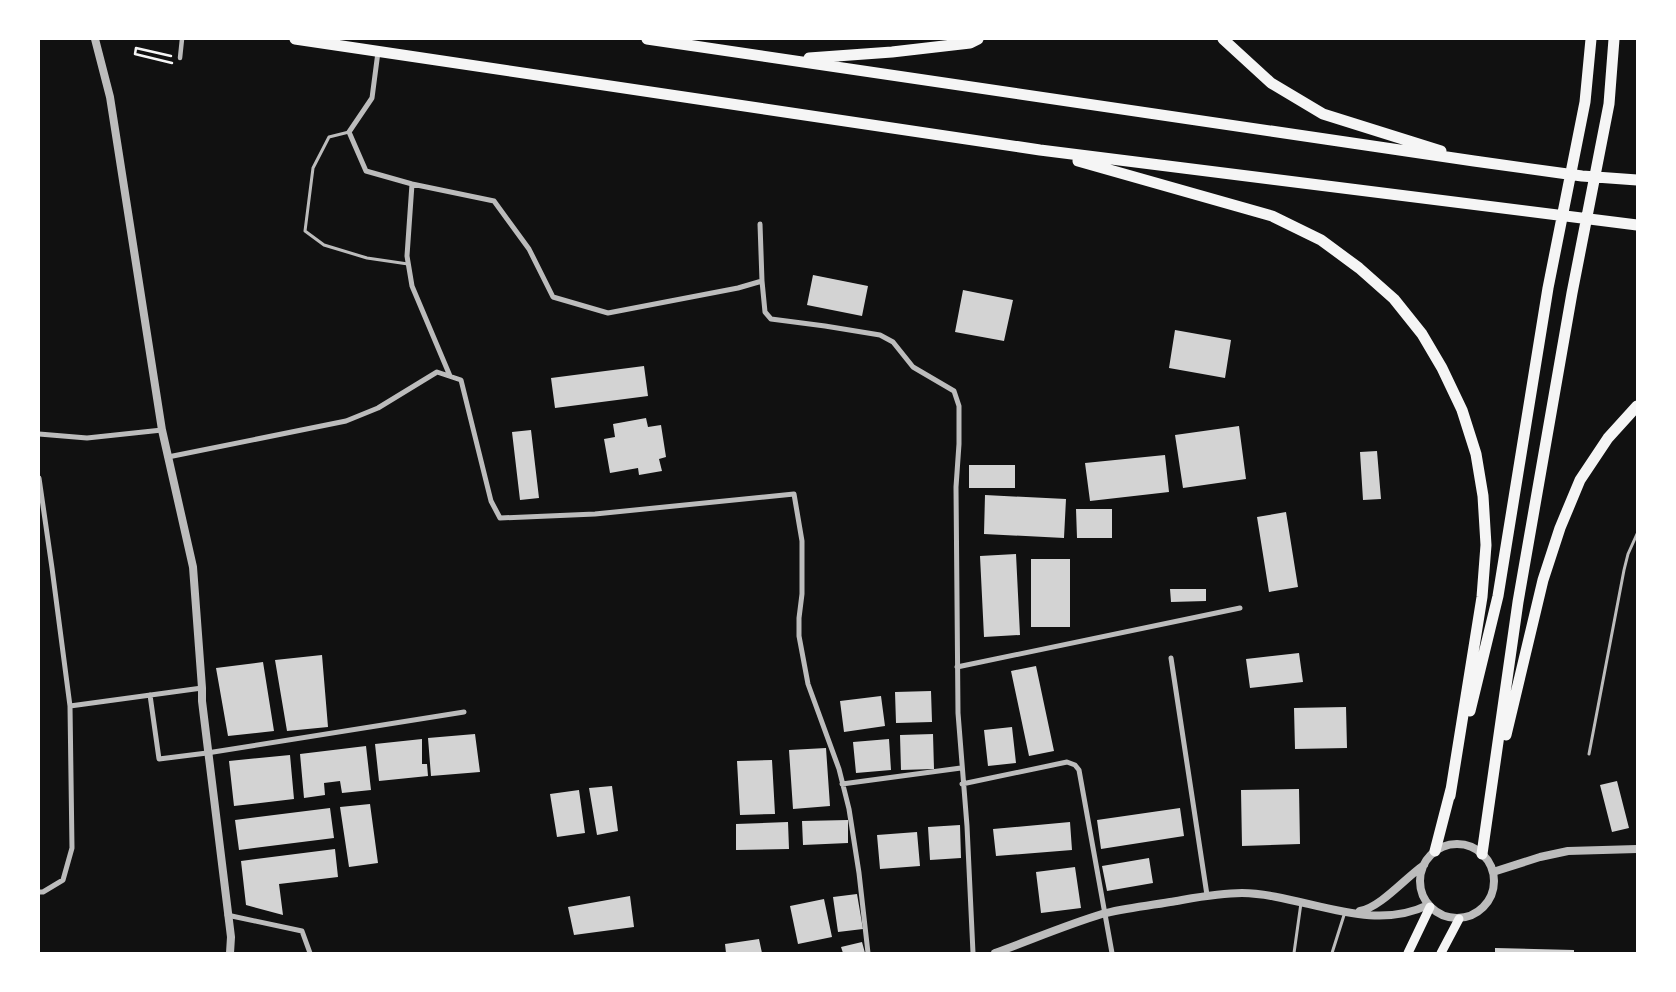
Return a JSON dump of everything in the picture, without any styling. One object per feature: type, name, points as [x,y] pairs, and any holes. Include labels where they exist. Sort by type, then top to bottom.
[{"type":"highway","points":[[295,39],[1040,150],[1637,225]]},
{"type":"highway","points":[[647,39],[1474,162],[1582,176],[1637,180]]},
{"type":"highway","points":[[787,60],[921,49],[970,43],[978,39]]},
{"type":"highway","points":[[1223,39],[1271,83],[1323,114],[1474,162]]},
{"type":"highway","points":[[1435,851],[1498,596],[1548,288],[1585,102],[1591,39]]},
{"type":"highway","points":[[1482,854],[1518,602],[1572,293],[1609,104],[1614,39]]},
{"type":"highway","points":[[1040,150],[1272,216],[1297,228],[1321,240],[1359,268],[1394,299],[1422,334],[1442,368],[1462,410],[1476,454],[1483,496],[1486,545],[1482,597],[1450,796]]},
{"type":"highway","points":[[1491,800],[1543,580],[1560,528],[1580,480],[1608,438],[1637,406]]},
{"type":"main road","points":[[1408,953],[1429,906]]},
{"type":"main road","points":[[1441,953],[1459,919]]},
{"type":"street","points":[[95,39],[110,97],[162,430],[193,568],[202,701],[230,936],[230,953]]},
{"type":"street","points":[[180,58],[182,39]]},
{"type":"street","points":[[378,51],[372,98],[349,132],[366,171],[412,184],[494,200],[529,250],[553,297],[608,313],[738,288],[762,281]]},
{"type":"street","points":[[412,184],[407,256],[412,286],[450,376]]},
{"type":"street","points":[[760,224],[765,312],[771,319],[880,335],[894,342],[913,368],[954,391],[959,406],[956,487],[958,713],[962,784],[967,826],[973,953]]},
{"type":"street","points":[[168,457],[346,421],[378,408],[437,372],[461,380],[491,501],[500,518],[595,514],[794,494],[802,541],[802,594],[799,636],[808,684],[838,769],[849,809],[858,864],[868,953]]},
{"type":"street","points":[[39,434],[87,438],[162,430]]},
{"type":"street","points":[[39,478],[70,706],[72,848],[63,880],[43,892],[39,892]]},
{"type":"street","points":[[957,667],[1240,608]]},
{"type":"street","points":[[1171,658],[1207,895]]},
{"type":"street","points":[[70,706],[202,688]]},
{"type":"street","points":[[150,695],[159,759],[208,753],[464,712]]},
{"type":"street","points":[[962,784],[1067,762],[1075,765],[1078,770],[1112,953]]},
{"type":"street","points":[[842,784],[961,768]]},
{"type":"street","points":[[1348,912],[1368,910],[1424,864],[1435,851],[1444,846],[1454,844],[1474,848],[1490,863],[1494,883],[1488,902],[1476,913],[1459,919],[1448,918],[1429,906],[1423,896],[1420,875],[1424,864]]},
{"type":"street","points":[[1493,872],[1540,857],[1568,851],[1637,849]]},
{"type":"street","points":[[995,953],[1104,914],[1207,895],[1242,893],[1275,896],[1348,912],[1386,916],[1406,914],[1429,906]]},
{"type":"street","points":[[227,915],[302,931],[310,953]]},
{"type":"lane","points":[[349,132],[329,137],[313,168],[305,231],[324,246],[367,258],[409,264]]},
{"type":"lane","points":[[1588,754],[1624,570],[1628,554],[1637,534]]},
{"type":"lane","points":[[1294,953],[1301,902]]},
{"type":"lane","points":[[1332,953],[1348,912]]},
{"type":"path","points":[[180,58],[136,48],[135,54],[180,65]]},
{"type":"building","points":[[813,275],[868,286],[862,316],[807,305]]},
{"type":"building","points":[[963,290],[1013,300],[1004,341],[955,332]]},
{"type":"building","points":[[1175,330],[1231,340],[1225,378],[1169,368]]},
{"type":"building","points":[[644,366],[648,396],[555,408],[551,378]]},
{"type":"building","points":[[646,418],[648,427],[661,425],[666,457],[659,459],[662,471],[639,475],[638,468],[610,473],[604,439],[615,437],[613,424]]},
{"type":"building","points":[[1239,426],[1246,479],[1183,488],[1175,435]]},
{"type":"building","points":[[531,430],[539,498],[520,500],[512,432]]},
{"type":"building","points":[[1377,451],[1381,499],[1363,500],[1360,452]]},
{"type":"building","points":[[1165,455],[1169,492],[1090,501],[1085,463]]},
{"type":"building","points":[[969,465],[1015,465],[1015,488],[969,488]]},
{"type":"building","points":[[985,495],[1066,499],[1064,538],[984,534]]},
{"type":"building","points":[[1076,509],[1112,509],[1112,538],[1077,538]]},
{"type":"building","points":[[1286,512],[1298,587],[1269,592],[1257,517]]},
{"type":"building","points":[[1016,554],[1020,635],[984,637],[980,556]]},
{"type":"building","points":[[1031,559],[1070,559],[1070,627],[1031,627]]},
{"type":"building","points":[[1170,589],[1206,589],[1206,601],[1171,602]]},
{"type":"building","points":[[1299,653],[1303,682],[1250,688],[1246,659]]},
{"type":"building","points":[[322,655],[328,727],[287,731],[275,660]]},
{"type":"building","points":[[263,662],[274,731],[228,736],[216,668]]},
{"type":"building","points":[[1036,666],[1054,751],[1029,756],[1011,671]]},
{"type":"building","points":[[931,691],[932,722],[896,723],[895,692]]},
{"type":"building","points":[[881,696],[885,726],[844,732],[840,701]]},
{"type":"building","points":[[1346,707],[1347,748],[1295,749],[1294,708]]},
{"type":"building","points":[[1012,727],[1016,763],[988,766],[984,730]]},
{"type":"building","points":[[475,734],[480,772],[431,776],[428,738]]},
{"type":"building","points":[[933,734],[934,769],[901,770],[900,735]]},
{"type":"building","points":[[422,739],[422,764],[427,764],[428,776],[379,781],[375,744]]},
{"type":"building","points":[[889,739],[891,770],[856,773],[853,742]]},
{"type":"building","points":[[366,746],[371,790],[342,793],[340,781],[324,783],[325,795],[304,798],[300,754]]},
{"type":"building","points":[[826,748],[830,806],[793,809],[789,750]]},
{"type":"building","points":[[290,755],[294,799],[234,806],[229,761]]},
{"type":"building","points":[[772,760],[775,814],[740,815],[737,761]]},
{"type":"building","points":[[1617,781],[1629,828],[1612,832],[1600,785]]},
{"type":"building","points":[[612,786],[618,831],[597,835],[589,788]]},
{"type":"building","points":[[1299,789],[1300,844],[1242,846],[1241,790]]},
{"type":"building","points":[[579,790],[585,833],[557,837],[550,794]]},
{"type":"building","points":[[370,804],[378,863],[349,867],[340,807]]},
{"type":"building","points":[[330,808],[334,838],[239,850],[235,820]]},
{"type":"building","points":[[1180,808],[1184,836],[1101,849],[1097,820]]},
{"type":"building","points":[[848,820],[848,843],[803,845],[802,821]]},
{"type":"building","points":[[788,822],[789,849],[736,850],[736,824]]},
{"type":"building","points":[[1070,822],[1072,850],[996,856],[993,829]]},
{"type":"building","points":[[960,825],[961,858],[930,860],[928,827]]},
{"type":"building","points":[[917,832],[920,866],[880,869],[877,835]]},
{"type":"building","points":[[335,849],[338,877],[279,884],[283,915],[246,905],[241,861]]},
{"type":"building","points":[[1149,858],[1153,883],[1107,891],[1102,866]]},
{"type":"building","points":[[1075,867],[1081,908],[1041,913],[1036,872]]},
{"type":"building","points":[[857,894],[863,929],[838,932],[833,897]]},
{"type":"building","points":[[630,896],[634,927],[574,935],[568,907]]},
{"type":"building","points":[[824,899],[832,937],[798,944],[790,906]]},
{"type":"building","points":[[759,939],[762,953],[726,953],[725,944]]},
{"type":"building","points":[[862,942],[865,953],[843,953],[841,947]]},
{"type":"building","points":[[1495,948],[1574,950],[1574,953],[1495,953]]}]
